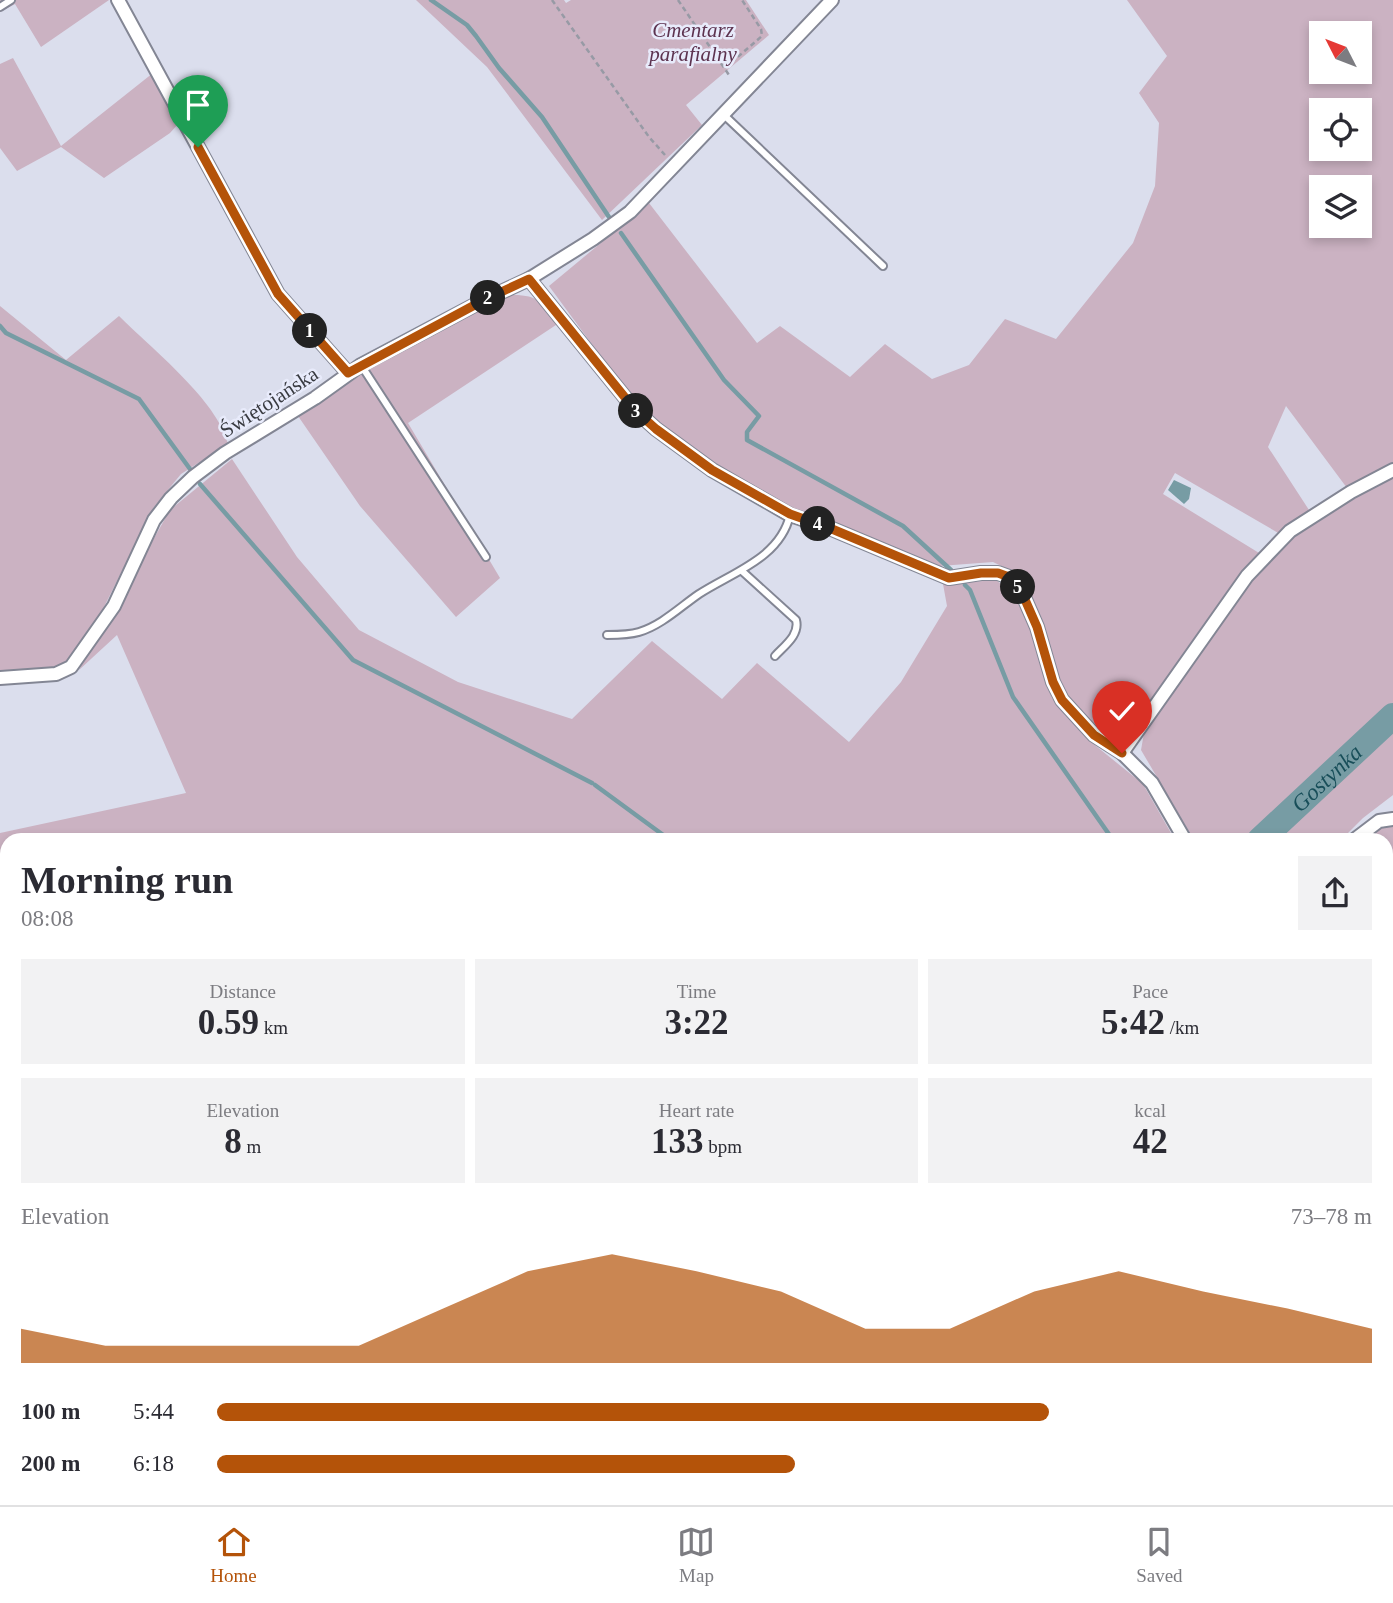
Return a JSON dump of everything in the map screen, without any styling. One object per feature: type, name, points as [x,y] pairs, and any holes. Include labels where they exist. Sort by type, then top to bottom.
[{"type":"street","points":[[118,0],[278,294],[348,373]]},
{"type":"street","name":"Świętojańska","points":[[0,678],[57,674],[71,667],[114,606],[154,520],[170,498],[225,453],[315,398],[361,365],[529,279],[630,212],[831,0]]},
{"type":"street","points":[[529,279],[629,402],[656,429],[712,470],[790,514],[949,578],[981,573],[998,573],[1009,577],[1023,595],[1037,627],[1053,682],[1062,700],[1094,735],[1122,753],[1152,783],[1181,833]]},
{"type":"street","points":[[1122,753],[1247,576],[1290,531],[1351,492],[1393,470]]},
{"type":"street","points":[[1363,833],[1379,821],[1393,818]]},
{"type":"lane","points":[[0,7],[11,0]]},
{"type":"lane","points":[[722,114],[883,266]]},
{"type":"lane","points":[[361,365],[486,557]]},
{"type":"lane","points":[[607,635],[638,633],[653,626],[701,593],[742,571],[776,543],[788,526],[790,514]]},
{"type":"lane","points":[[742,571],[796,620],[798,626],[795,633],[775,656]]},
{"type":"path","points":[[552,0],[649,137],[674,164]]},
{"type":"path","points":[[678,0],[729,75]]},
{"type":"path","points":[[725,68],[762,36],[761,29],[742,0]]},
{"type":"green space","points":[[0,0],[109,0],[41,47],[15,4],[0,12]]},
{"type":"green space","name":"Cmentarz parafialny","points":[[416,0],[564,0],[566,3],[571,0],[746,0],[769,35],[686,105],[702,125],[602,220],[487,67]]},
{"type":"green space","points":[[1127,0],[1393,0],[1393,795],[1348,833],[1190,833],[1141,750],[1148,711],[1122,742],[1101,734],[1063,692],[1024,577],[993,562],[940,566],[841,525],[787,508],[672,436],[630,396],[549,286],[649,203],[757,343],[780,326],[850,377],[885,344],[932,379],[969,365],[1005,319],[1056,339],[1133,243],[1155,186],[1159,123],[1139,93],[1167,56]],"holes":[[[1286,406],[1347,488],[1309,510],[1268,447]],[[1175,473],[1280,534],[1264,556],[1163,494]]]},
{"type":"green space","points":[[13,58],[61,146],[153,73],[178,124],[170,133],[104,178],[61,147],[17,171],[0,148],[0,64]]},
{"type":"green space","points":[[509,295],[533,298],[559,323],[408,423],[500,578],[456,617],[360,506],[298,416],[435,331]]},
{"type":"green space","points":[[0,306],[66,360],[119,316],[198,393],[222,427],[228,444],[181,474],[154,507],[98,619],[68,662],[50,670],[0,673]]},
{"type":"green space","points":[[232,459],[297,557],[359,630],[458,682],[572,719],[652,641],[722,699],[757,663],[849,742],[901,682],[947,606],[943,584],[996,580],[1015,595],[1026,616],[1052,698],[1096,746],[1143,784],[1171,833],[0,833],[186,793],[117,635],[79,670],[170,510]]},
{"type":"green space","points":[[1393,825],[1393,833],[1370,833]]},
{"type":"shaded area","points":[[1174,480],[1191,488],[1189,499],[1184,504],[1168,490]]},
{"type":"waterway","points":[[431,0],[467,25],[499,68],[542,117],[609,217]]},
{"type":"waterway","points":[[621,233],[724,380],[759,416],[747,432],[747,440],[903,526],[951,570]]},
{"type":"waterway","points":[[0,326],[6,333],[139,399],[190,469]]},
{"type":"waterway","points":[[200,484],[353,660],[592,783]]},
{"type":"waterway","points":[[965,585],[970,590],[1013,697],[1108,833]]},
{"type":"waterway","name":"Gostynka","points":[[1268,833],[1393,716]]},
{"type":"waterway","points":[[595,785],[660,833]]},
{"type":"route","points":[[198,147],[278,294],[348,373],[484,300],[529,279],[557,310],[636,411],[684,451],[712,470],[790,514],[949,578],[981,573],[998,573],[1009,577],[1023,595],[1037,627],[1053,682],[1062,700],[1094,735],[1122,753]]}]
